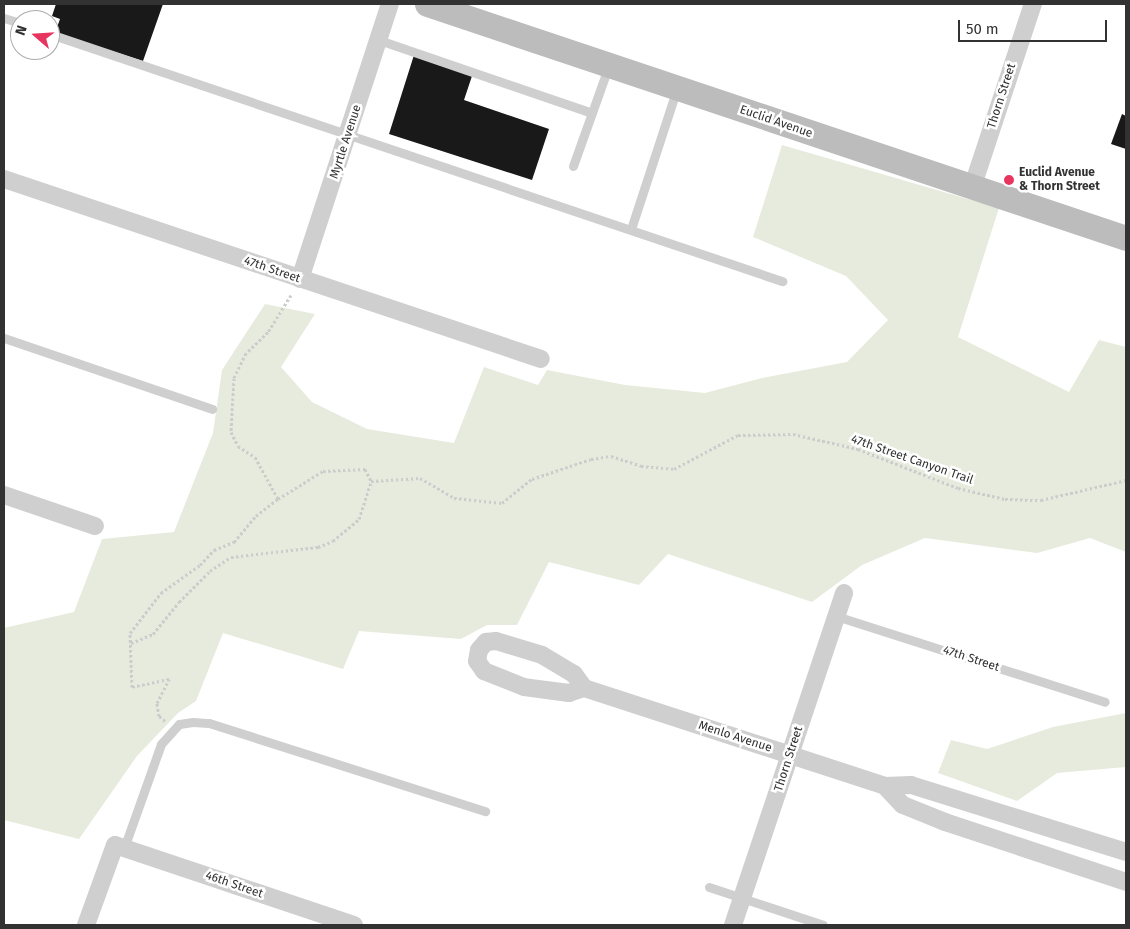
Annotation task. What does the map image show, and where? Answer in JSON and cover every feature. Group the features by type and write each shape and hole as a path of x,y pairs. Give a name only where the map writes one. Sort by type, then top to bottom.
{"main road":[{"name":"Euclid Avenue","path":"427,4 1126,238"}],"street":[{"name":"Myrtle Avenue","path":"300,279 390,4"},
{"name":"Thorn Street","path":"972,188 1033,4"},
{"name":"47th Street","path":"4,179 541,359"},
{"path":"4,495 95,526"},
{"name":"Thorn Street","path":"733,925 844,594"},
{"name":"Menlo Avenue","path":"584,688 569,693 524,687 484,671 476,661 479,650 486,642 496,641 542,655 574,674 584,688 885,786 911,785 1126,852"},
{"path":"885,786 902,805 945,822 1126,882"},
{"path":"86,925 119,847"},
{"name":"46th Street","path":"119,847 354,925"}],"lane":[{"path":"60,37 348,136 632,229 782,282"},
{"path":"378,40 592,113"},
{"path":"573,166 609,65"},
{"path":"632,229 677,88"},
{"path":"4,338 212,409"},
{"name":"47th Street","path":"836,616 1105,702"},
{"path":"119,847 161,744 174,729 193,722 209,723 485,811"},
{"path":"709,887 823,925"}],"path":[{"path":"278,500 255,457 238,446 231,432 234,378 246,353 268,332 300,279"},
{"name":"47th Street Canyon Trail","path":"371,481 420,478 454,498 502,502 532,479 590,459 611,456 641,466 674,469 738,436 793,434 858,449 958,488 1006,499 1041,500 1126,480"},
{"path":"131,644 153,634 179,602 210,571 231,557 318,546 333,541 359,519 371,481 365,469 323,471 278,500 256,516 234,542 214,550 200,565 161,593 130,633 132,687 169,679 157,703 159,716 174,729"}],"shaded area":[{"path":"782,145 999,208 958,337 1069,392 1099,340 1126,347 1126,552 1090,538 1037,553 925,538 862,565 812,602 668,554 639,585 549,562 517,625 487,625 461,639 359,631 343,669 223,633 196,701 178,713 137,756 79,839 4,820 4,628 74,612 102,539 174,532 213,433 222,370 265,304 315,314 281,367 312,402 367,429 454,443 484,367 538,385 547,370 625,385 705,393 762,378 847,362 888,320 846,276 753,237"},
{"path":"1126,713 1126,767 1057,773 1017,801 938,773 951,740 987,749 1053,727"}],"building":[{"path":"56,4 163,4 143,61 60,35 60,10 54,10"},
{"path":"414,55 473,73 464,100 549,129 532,180 389,134"},
{"path":"1122,114 1126,116 1126,149 1111,144"}],"place":[{"name":"Euclid Avenue & Thorn Street","path":"1009,180"}]}
